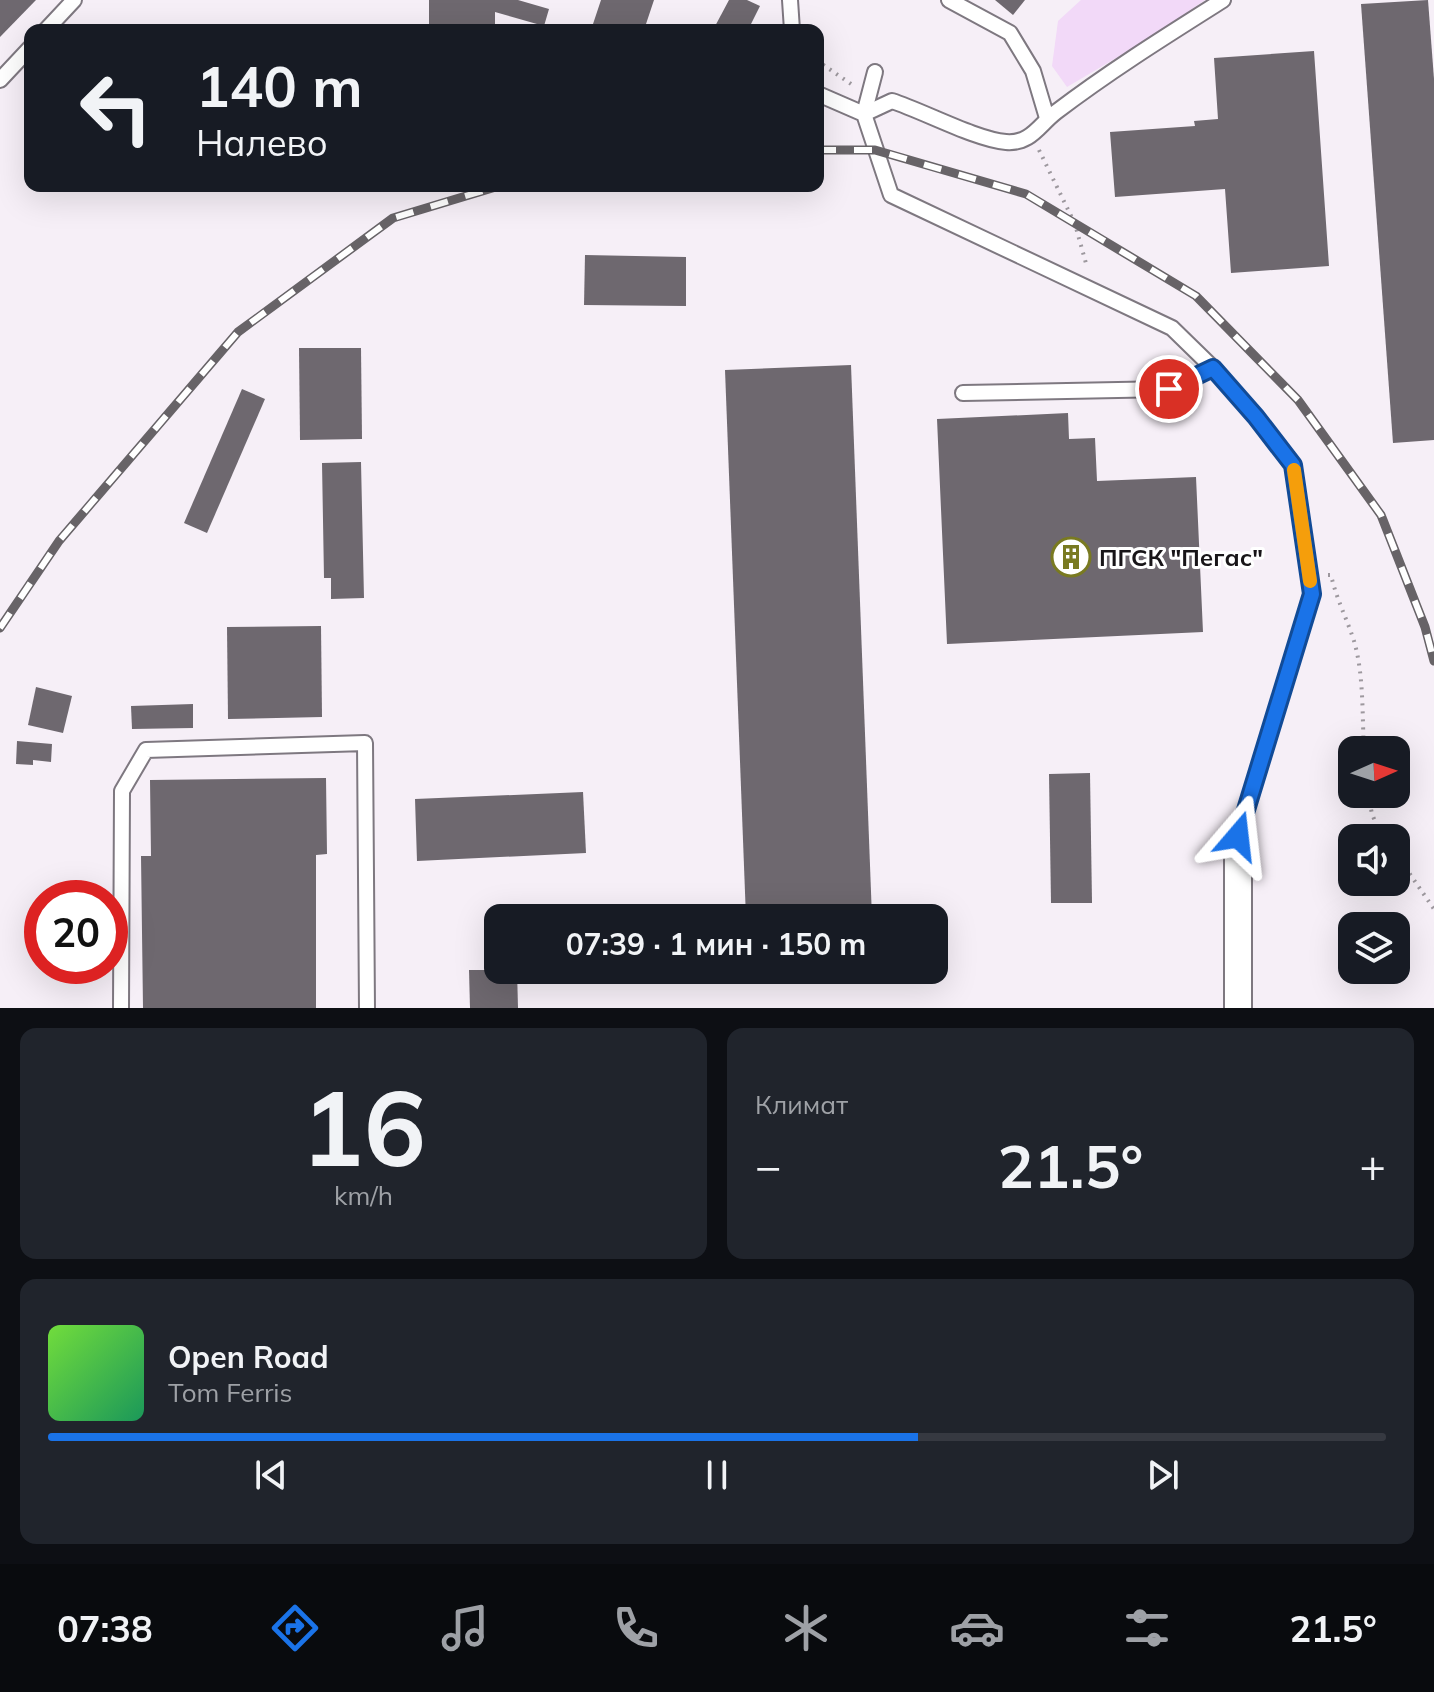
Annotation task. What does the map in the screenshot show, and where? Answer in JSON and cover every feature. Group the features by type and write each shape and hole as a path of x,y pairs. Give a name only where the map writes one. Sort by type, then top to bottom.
{"street":[{"path":"1238,836 1238,1008"}],"lane":[{"path":"52,24 74,0"},
{"path":"790,0 792,24"},
{"path":"949,0 1010,33 1033,71 1047,118"},
{"path":"824,97 864,114 892,101 1007,142 1033,137 1047,118 1110,71 1223,0"},
{"path":"0,80 24,54"},
{"path":"875,72 864,114 891,195 1172,328 1213,368 1293,465 1312,594 1238,836"},
{"path":"963,393 1169,389 1213,368"},
{"path":"121,1008 122,791 146,750 365,743 367,1008"}],"path":[{"path":"1033,137 1075,224 1095,292"},
{"path":"1310,577 1331,575 1336,597 1355,643 1363,736"},
{"path":"1410,874 1434,909"}],"shaded area":[{"path":"1081,0 1205,0 1150,38 1067,87 1052,66 1058,21"}],"building":[{"path":"0,0 36,0 0,37"},
{"path":"429,0 518,0 549,9 545,24 495,12 495,24 429,24"},
{"path":"601,0 654,0 646,24 593,24"},
{"path":"729,0 747,0 760,6 751,24 716,24"},
{"path":"995,0 1025,0 1013,15"},
{"path":"1428,0 1434,79 1434,440 1393,443 1361,4"},
{"path":"1314,51 1329,266 1231,273 1225,189 1115,197 1110,132 1195,126 1194,121 1218,119 1214,58"},
{"path":"585,255 686,257 686,306 584,305"},
{"path":"299,348 361,348 362,439 300,440"},
{"path":"851,365 871,904 745,904 725,370"},
{"path":"242,389 265,399 207,533 184,523"},
{"name":"ПГСК \"Пегас\"","path":"1068,413 1069,439 1095,438 1097,481 1196,477 1203,632 947,644 937,419"},
{"path":"361,462 364,598 331,599 331,578 324,578 322,463"},
{"path":"321,626 322,717 228,719 227,627"},
{"path":"36,687 72,696 63,733 28,725"},
{"path":"193,704 193,728 132,729 131,706"},
{"path":"17,741 52,744 51,762 33,760 33,765 16,764"},
{"path":"1090,773 1092,903 1051,903 1049,774"},
{"path":"326,778 327,854 316,855 316,1008 143,1008 141,856 151,856 150,780"},
{"path":"583,792 586,853 417,861 415,799"},
{"path":"469,970 484,970 484,984 517,984 518,1008 470,1008"}],"railway":[{"path":"824,150 875,150 1026,194 1196,296 1298,400 1381,515 1425,627 1434,661"},
{"path":"0,628 59,541 238,332 393,218 479,192"}],"slow traffic":[{"path":"1294,470 1310,581"}],"place":[{"name":"ПГСК \"Пегас\"","path":"1071,557"}],"route":[{"path":"1169,389 1213,368 1293,465 1312,594 1238,836"}]}
